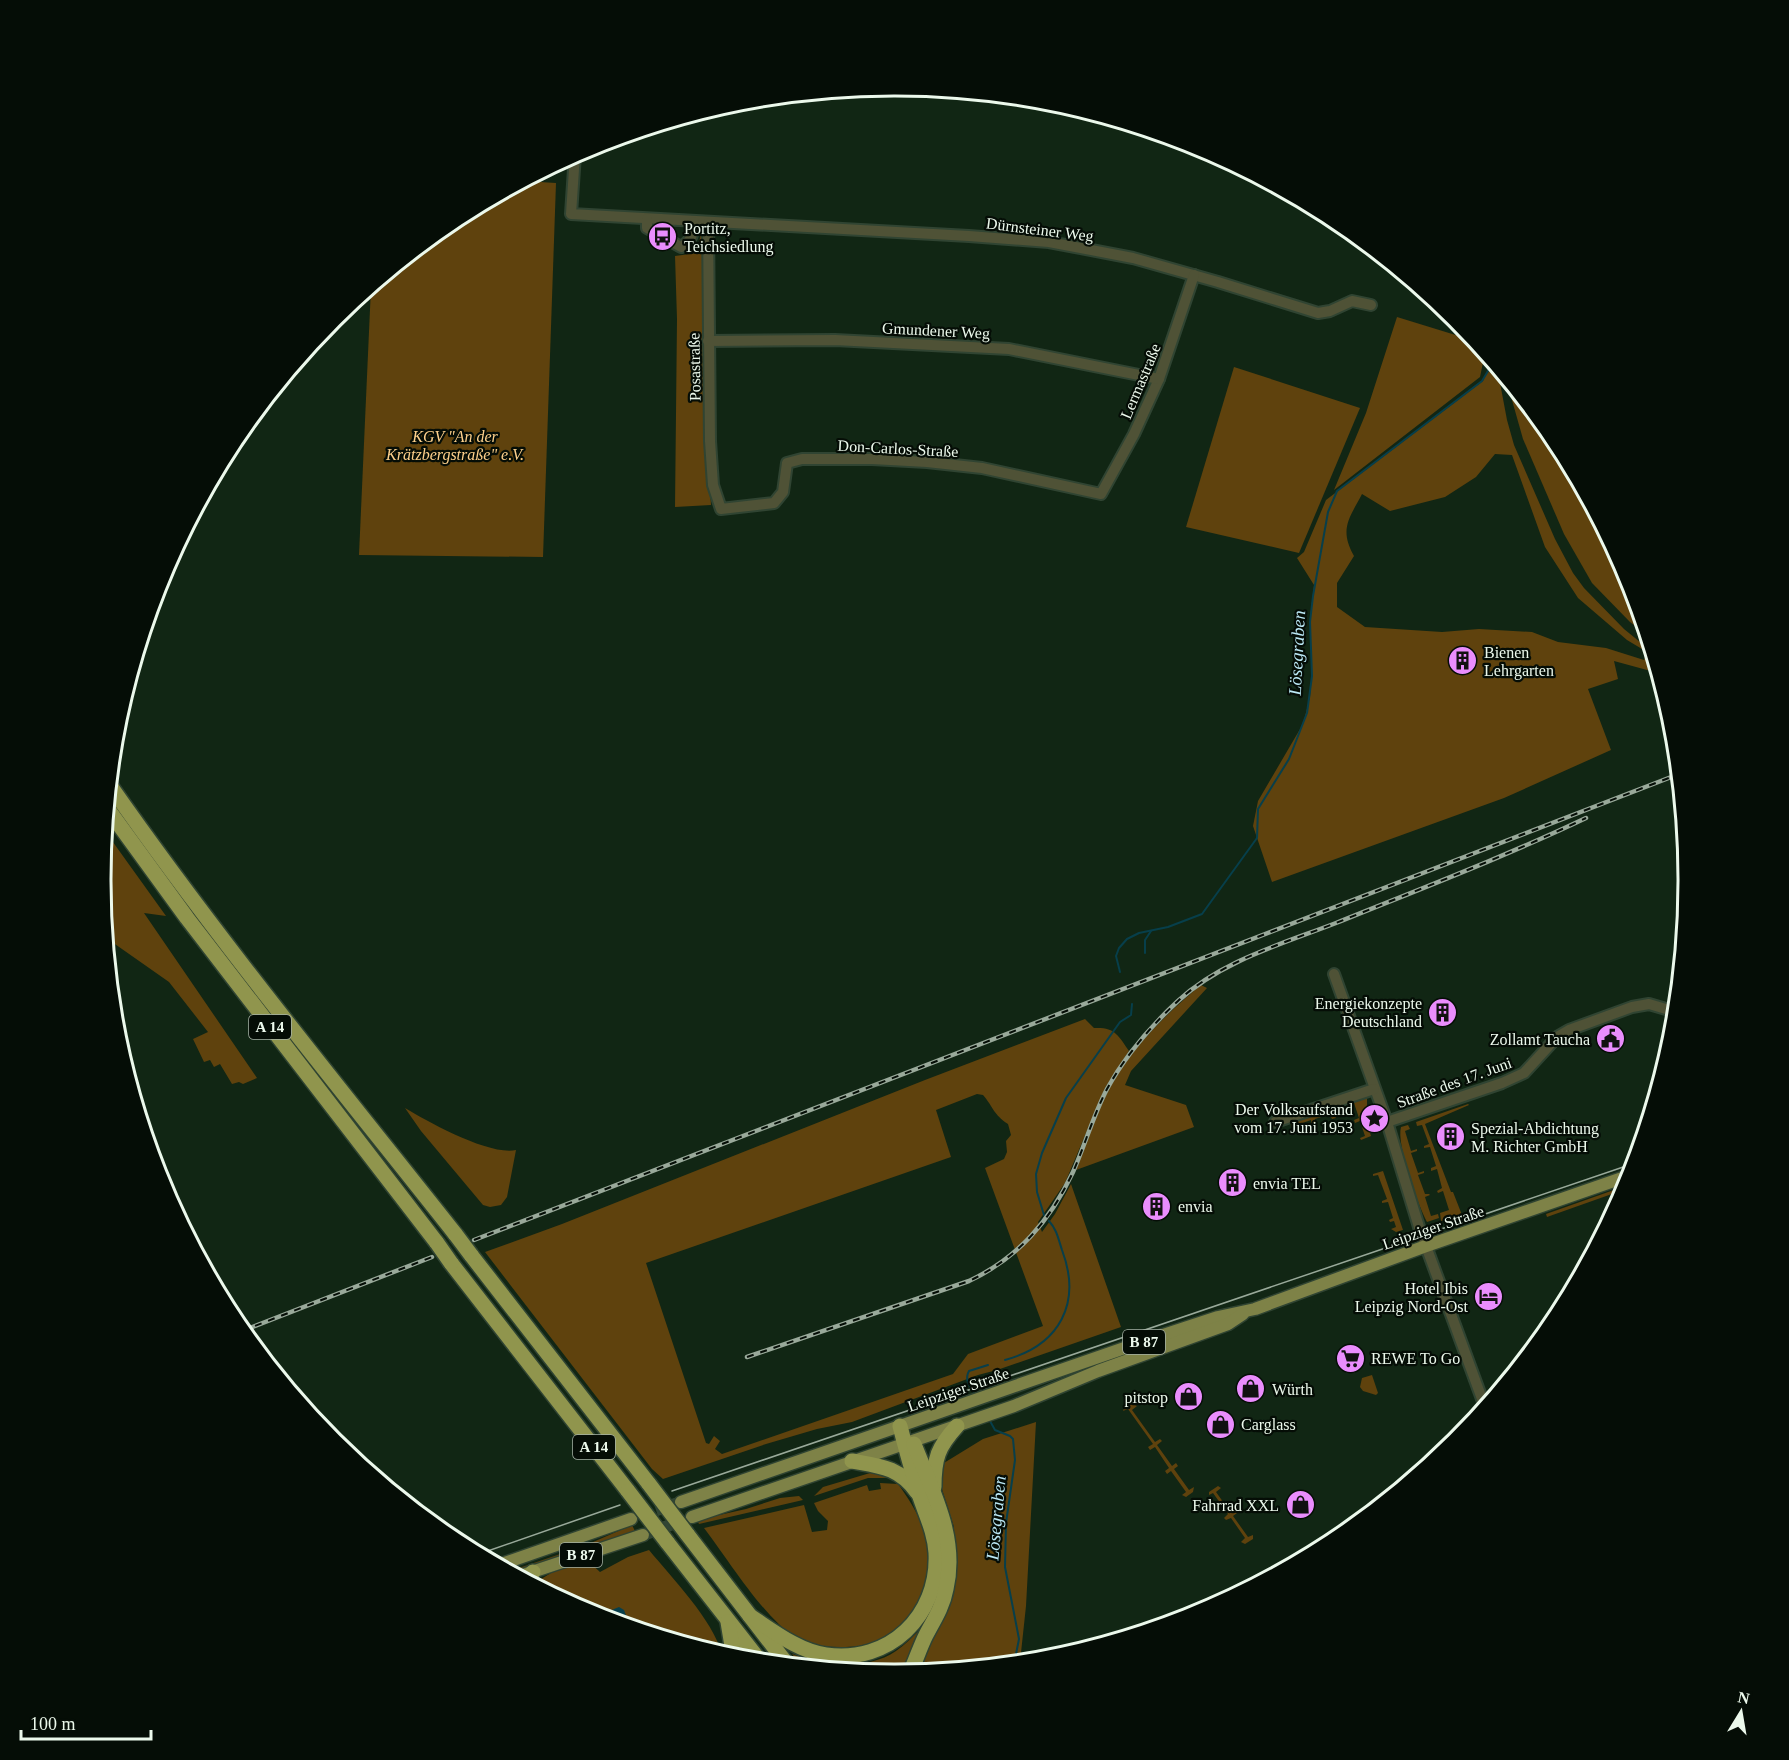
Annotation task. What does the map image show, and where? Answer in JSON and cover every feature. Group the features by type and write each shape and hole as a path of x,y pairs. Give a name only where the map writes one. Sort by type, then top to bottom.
{"highway":[{"name":"A 14","path":"116,792 183,886 270,1000 471,1255 780,1655"},
{"name":"A 14","path":"113,817 187,918 752,1651"},
{"path":"903,1425 927,1493 947,1537 949,1569 946,1590 938,1613 914,1663"},
{"path":"750,1616 796,1645 826,1655 859,1655 874,1652 903,1635 921,1614 933,1588 936,1551 927,1493 937,1454 957,1426"},
{"path":"852,1461 896,1472 927,1493"},
{"path":"728,1619 732,1647"}],"main road":[{"name":"Leipziger Straße","path":"681,1502 1218,1317 1247,1312 1426,1246 1619,1179"},
{"name":"Leipziger Straße","path":"957,1426 1030,1400 1098,1371 1228,1324 1247,1312"},
{"name":"B 87","path":"693,1517 957,1426"},
{"name":"B 87","path":"508,1562 631,1519"},
{"name":"B 87","path":"531,1574 643,1535"}],"street":[{"name":"Dürnsteiner Weg","path":"574,165 572,214 1049,242 1133,258 1318,313 1330,312 1352,301 1371,305"},
{"path":"647,219 647,228 681,247 690,242 694,222"},
{"name":"Posastraße","path":"708,223 711,462 713,485 722,509"},
{"name":"Lermastraße","path":"1101,494 1134,434 1160,379 1194,275"},
{"name":"Gmundener Weg","path":"708,341 835,340 1009,349 1160,379"},
{"name":"Don-Carlos-Straße","path":"722,509 774,502 783,492 787,463 802,459 872,459 982,468 1101,494"},
{"path":"1334,974 1387,1122"},
{"name":"Straße des 17. Juni","path":"1482,1399 1413,1210 1387,1122 1502,1083 1524,1073 1557,1037 1569,1029 1632,1007 1649,1004 1667,1009"},
{"path":"1275,1122 1374,1089"}],"green space":[{"name":"KGV \"An der Krätzbergstraße\" e.V.","path":"539,182 556,183 543,557 359,555 371,298 417,258 459,228"},
{"path":"701,233 706,233 704,390 711,505 675,507 677,319 675,256 697,253"},
{"path":"1397,317 1458,336 1483,362 1480,377 1334,490 1366,413"},
{"path":"1234,367 1360,408 1299,553 1186,527"},
{"path":"1488,368 1500,383 1514,445 1555,539 1573,573 1584,588 1624,629 1642,643 1644,650 1627,640 1578,598 1545,547 1512,455 1495,454 1476,477 1445,497 1390,511 1362,494 1348,524 1347,538 1354,556 1337,583 1337,607 1365,627 1442,632 1479,629 1532,632 1558,642 1606,648 1644,660 1646,656 1650,671 1614,661 1618,679 1588,689 1611,750 1504,798 1272,882 1253,826 1258,801 1303,724 1310,697 1312,673 1310,618 1314,585 1297,558 1304,552 1326,500 1483,381"},
{"path":"1511,397 1546,444 1598,533 1637,627 1592,583 1564,534 1523,439"},
{"path":"112,840 166,916 144,913 257,1078 243,1084 239,1082 232,1084 220,1064 214,1067 210,1060 204,1062 193,1039 208,1032 169,982 113,943"},
{"path":"1201,985 1207,988 1131,1071 1125,1085 1186,1105 1194,1127 1076,1170 1100,1108 1118,1074 1150,1032"},
{"path":"1085,1019 1094,1028 1107,1029 1119,1036 1129,1051 1105,1088 1065,1183 1038,1222 1042,1232 1055,1214 1071,1184 1121,1327 978,1375 852,1422 817,1429 766,1444 663,1479 652,1469 485,1252 562,1224","holes":["977,1094 983,1095 996,1114 1008,1124 1011,1135 1006,1141 1007,1152 1004,1159 985,1168 1043,1326 968,1354 953,1374 722,1454 715,1449 720,1441 714,1436 709,1444 706,1443 646,1263 951,1157 936,1110"]},
{"path":"1367,1096 1367,1123 1371,1136 1361,1140 1360,1138 1365,1136 1360,1121 1355,1123 1354,1120 1359,1118 1354,1103 1349,1105 1349,1103"},
{"path":"1468,1104 1425,1124 1462,1215 1441,1221 1440,1213 1449,1210 1443,1191 1438,1193 1437,1191 1442,1188 1437,1169 1431,1171 1431,1168 1436,1166 1430,1147 1424,1148 1429,1144 1422,1125 1417,1126 1416,1122"},
{"path":"1332,1105 1336,1118 1332,1119 1330,1114 1315,1119 1315,1125 1312,1126 1311,1120 1294,1126 1295,1132 1293,1132 1290,1121"},
{"path":"405,1108 443,1129 476,1143 491,1148 516,1150 507,1197 501,1205 490,1207 483,1205 421,1131"},
{"path":"1408,1125 1410,1129 1405,1131 1411,1151 1417,1149 1411,1153 1418,1173 1424,1171 1418,1175 1425,1194 1430,1195 1425,1197 1431,1216 1438,1214 1439,1218 1427,1222 1418,1202 1402,1147 1401,1127"},
{"path":"1383,1171 1403,1230 1396,1232 1391,1229 1396,1227 1394,1221 1389,1220 1393,1218 1388,1202 1382,1203 1387,1199 1378,1175 1373,1176"},
{"path":"1615,1190 1613,1194 1547,1217 1546,1214"},
{"path":"1372,1375 1378,1393 1376,1395 1363,1391 1360,1387 1362,1378"},
{"path":"1133,1404 1137,1406 1132,1410 1155,1442 1160,1439 1162,1441 1157,1445 1172,1466 1176,1463 1178,1466 1174,1469 1189,1490 1194,1487 1193,1492 1186,1497 1182,1495 1186,1492 1171,1471 1167,1474 1165,1471 1169,1468 1155,1447 1150,1450 1148,1447 1153,1444 1128,1409 1123,1411 1125,1406"},
{"path":"1036,1422 1026,1606 1021,1653 920,1663 954,1546 954,1527 940,1483 939,1466 983,1439"},
{"path":"870,1473 889,1475 886,1478 868,1478 814,1496 823,1487"},
{"path":"880,1483 898,1484 912,1504 925,1533 929,1561 927,1580 910,1615 881,1639 863,1645 824,1646 795,1637 771,1616 746,1587 704,1528 804,1505 812,1532 827,1530 828,1521 814,1503 867,1485 869,1491 881,1489"},
{"path":"1218,1486 1221,1488 1216,1492 1231,1513 1236,1510 1237,1513 1233,1516 1248,1537 1253,1535 1253,1539 1245,1544 1241,1542 1245,1538 1231,1518 1226,1520 1224,1518 1228,1514 1213,1493 1209,1495 1209,1492"},
{"path":"799,1496 803,1500 699,1524 697,1520 746,1509 780,1498"},
{"path":"632,1525 635,1531 523,1570 519,1568 584,1546"},
{"path":"649,1550 701,1614 718,1643 642,1622 594,1604 541,1579 551,1573 587,1560 600,1572 628,1557"},
{"path":"921,1629 907,1663 865,1663 888,1656"}],"water":[{"path":"619,1607 624,1610 626,1616 611,1610"}],"waterway":[{"name":"Lösegraben","path":"1120,972 1116,956 1119,948 1127,939 1139,933 1168,927 1202,914 1257,838 1258,809 1289,759 1307,713 1312,676 1310,622 1313,596 1328,512 1337,491 1482,381 1489,369"},
{"path":"1145,953 1145,940 1151,931"},
{"name":"Lösegraben","path":"1044,1215 1037,1192 1036,1174 1042,1153 1066,1098 1120,1022 1131,1015 1132,1004"},
{"name":"Lösegraben","path":"1005,1360 1040,1344 1062,1319 1067,1304 1068,1269 1057,1234 1049,1221"},
{"name":"Lösegraben","path":"975,1394 967,1380 969,1371 988,1365"},
{"name":"Lösegraben","path":"990,1421 995,1430 1013,1439 1015,1460 1006,1523 1005,1567 1019,1639 1016,1654"}],"tunnel":[{"path":"639,1516 681,1502"},
{"path":"643,1535 684,1520"}],"tram line":[{"path":"672,1491 1624,1167"},
{"path":"489,1551 620,1505"}],"railway":[{"path":"474,1240 1672,777"},
{"path":"747,1357 969,1281 1003,1261 1031,1236 1064,1190 1102,1099 1122,1065 1148,1031 1178,1001 1213,975 1274,946 1462,872 1586,818"},
{"path":"251,1327 432,1257"}],"place":[{"name":"Portitz, Teichsiedlung","path":"663,237"},
{"name":"Bienen Lehrgarten","path":"1463,661"},
{"name":"Energiekonzepte Deutschland","path":"1443,1012"},
{"name":"Zollamt Taucha","path":"1611,1039"},
{"name":"Der Volksaufstand vom 17. Juni 1953","path":"1374,1118"},
{"name":"Spezial-Abdichtung M. Richter GmbH","path":"1450,1137"},
{"name":"envia TEL","path":"1232,1183"},
{"name":"envia","path":"1157,1206"},
{"name":"Hotel Ibis Leipzig Nord-Ost","path":"1489,1297"},
{"name":"REWE To Go","path":"1350,1358"},
{"name":"Würth","path":"1251,1389"},
{"name":"pitstop","path":"1189,1397"},
{"name":"Carglass","path":"1220,1424"},
{"name":"Fahrrad XXL","path":"1300,1505"}]}
